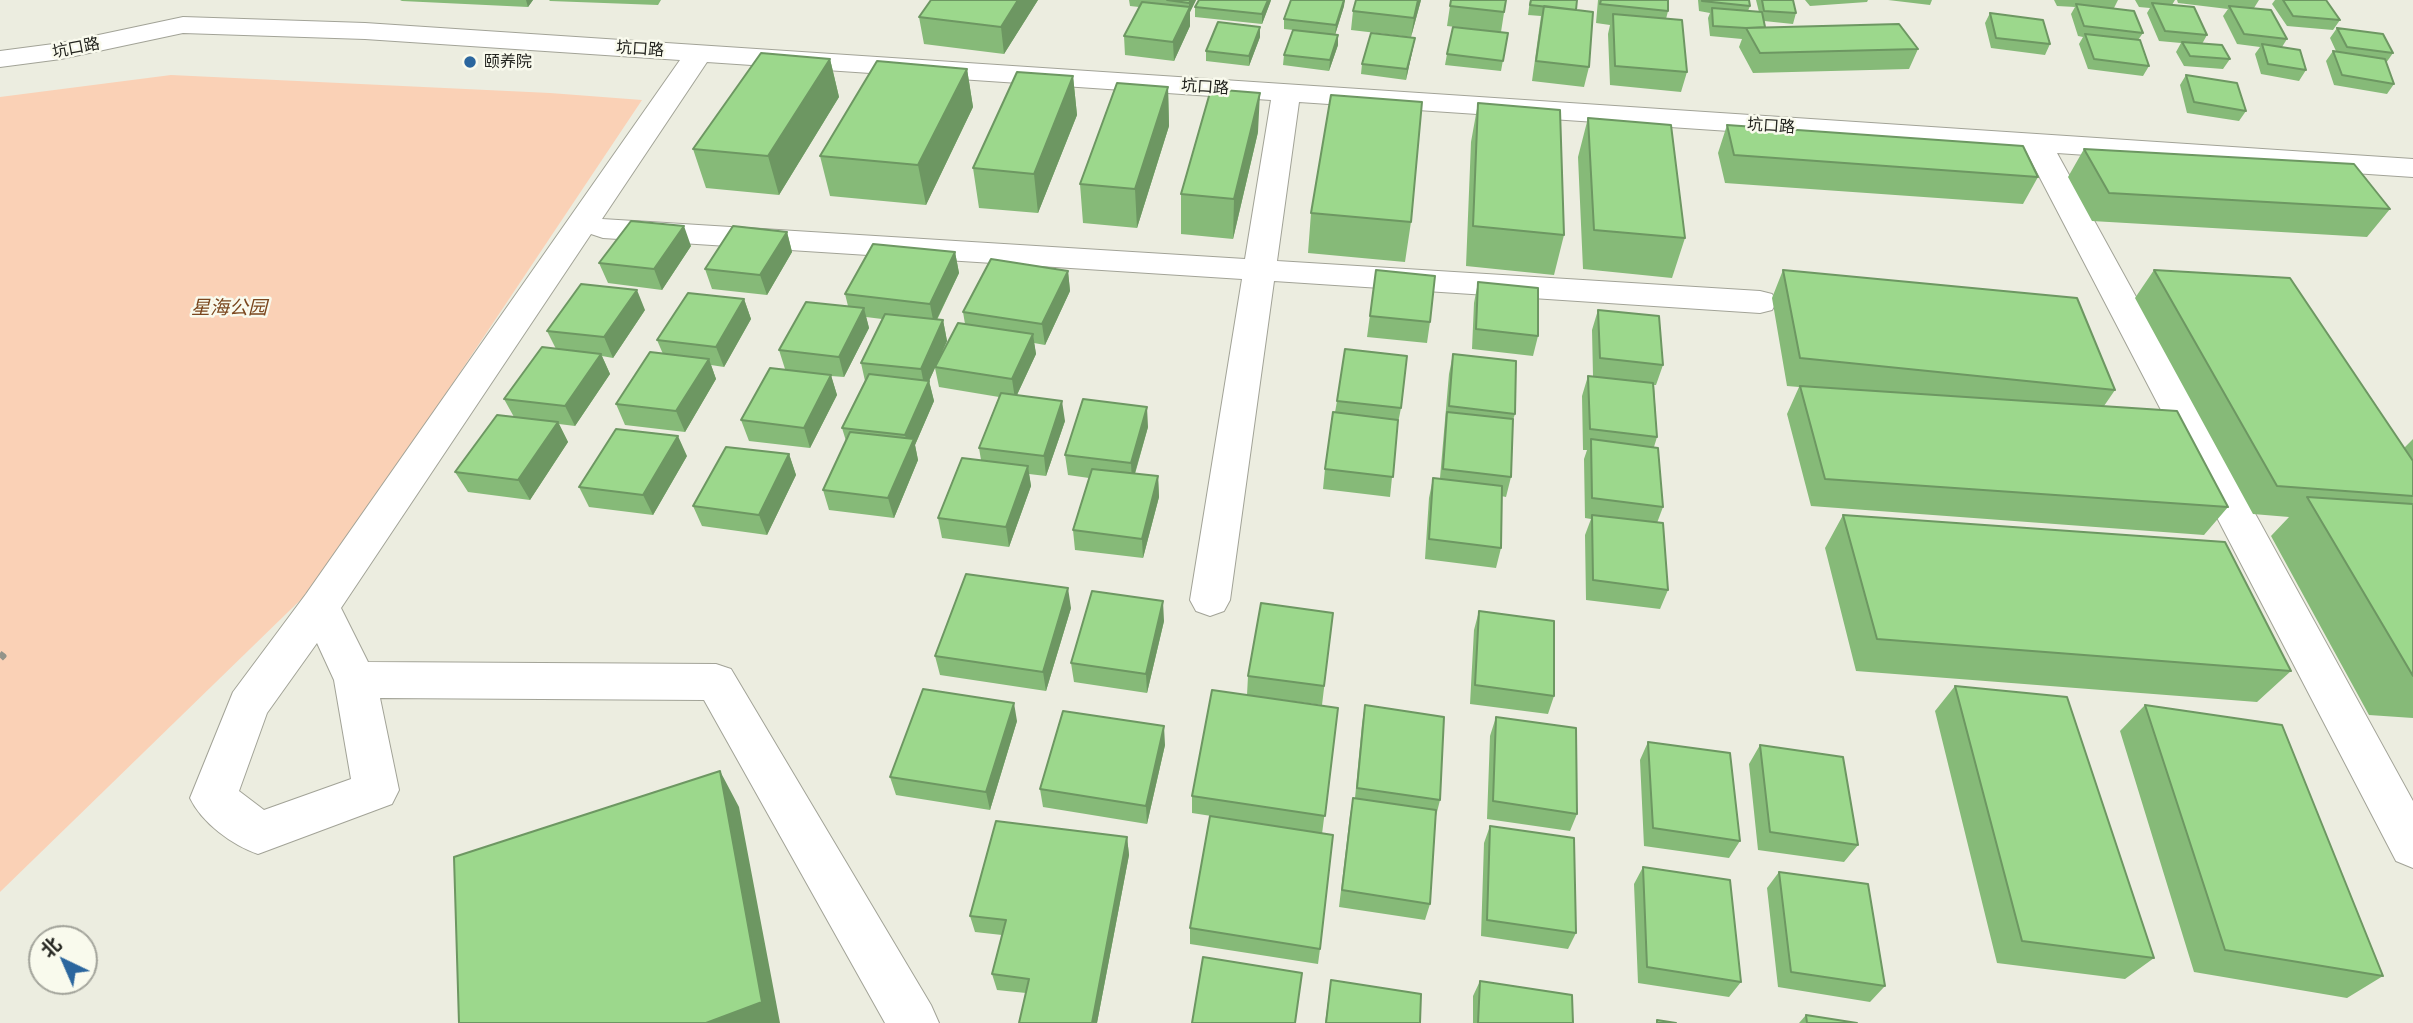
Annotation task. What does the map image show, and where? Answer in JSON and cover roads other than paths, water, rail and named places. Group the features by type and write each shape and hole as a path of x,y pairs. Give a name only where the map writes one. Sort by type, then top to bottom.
{"street":[{"path":"183,25 220,0"},
{"name":"坑口路","path":"0,59 61,51 183,25 365,31 2413,168"},
{"path":"320,606 355,680 376,790 258,833 213,798 248,705 320,606 699,53"},
{"path":"1210,600 1286,93"},
{"path":"2037,143 2413,846"},
{"path":"603,228 1760,302"},
{"path":"355,680 716,682 913,1023"}],"place":[{"name":"颐养院","path":"470,62"}],"park label":[{"name":"星海公园","path":"229,308"}]}
